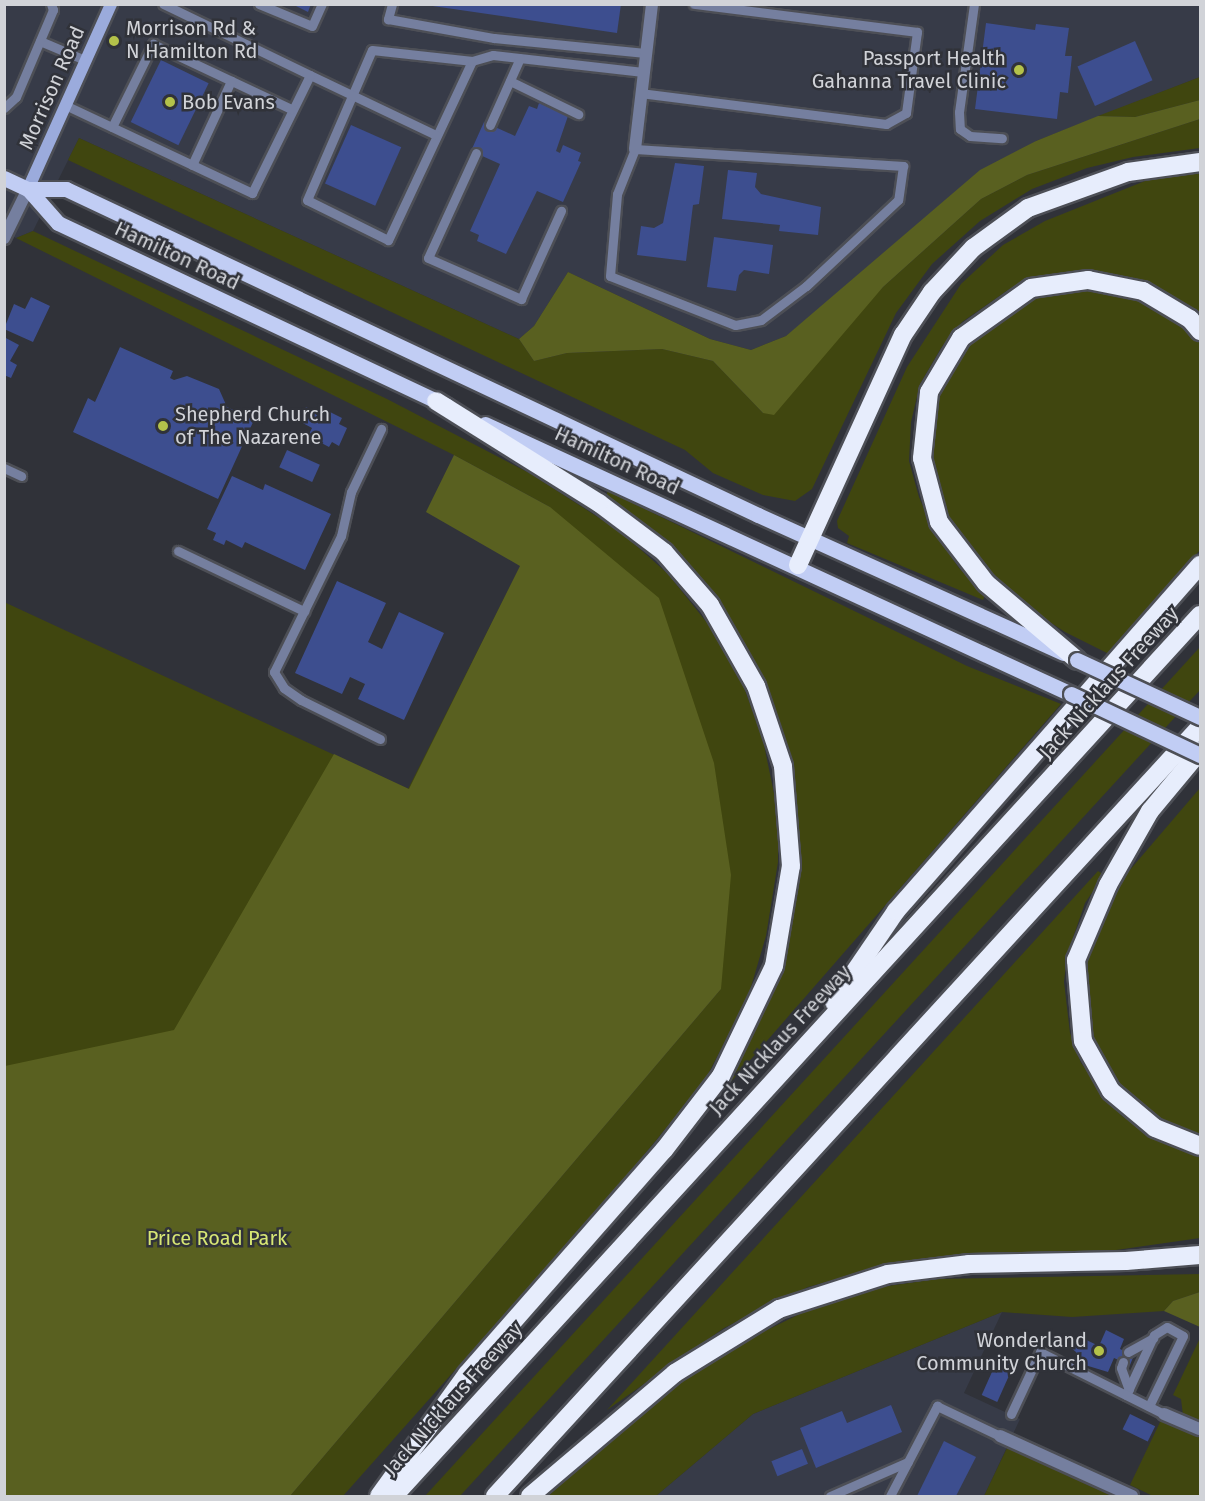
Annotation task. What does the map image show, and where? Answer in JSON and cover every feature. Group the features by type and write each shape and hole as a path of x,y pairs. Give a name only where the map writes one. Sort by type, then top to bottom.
{"highway":[{"path":"798,565 903,335 932,292 973,249 1028,208 1128,172 1200,162"},
{"path":"1077,660 986,583 939,522 922,458 929,392 961,338 1031,288 1089,280 1143,291 1190,319 1200,331"},
{"path":"379,1497 467,1374 664,1150 721,1076 774,966 790,866 783,766 756,686 710,605 664,552 618,517 436,401"},
{"path":"797,1055 896,911 1200,565"},
{"name":"Jack Nicklaus Freeway","path":"394,1497 797,1055 974,867 1200,615"},
{"path":"495,1497 1200,727"},
{"path":"1200,753 1150,811 1108,885 1076,960 1083,1041 1111,1091 1155,1128 1200,1146"},
{"path":"530,1497 675,1373 779,1309 900,1273 969,1264 1126,1261 1200,1255"}],"main road":[{"name":"Morrison Road","path":"28,189 111,4"},
{"name":"Hamilton Road","path":"4,178 28,189 58,223 436,401 798,565 1200,753"},
{"name":"Hamilton Road","path":"28,189 66,189 809,537 1200,717"}],"street":[{"path":"635,149 652,4"},
{"path":"4,238 28,189"},
{"path":"1164,1414 1200,1429"},
{"path":"1000,1436 1132,1497"}],"lane":[{"path":"4,108 16,97 54,10 51,4"},
{"path":"259,4 312,26 322,4"},
{"path":"392,4 388,19 494,38 645,53"},
{"path":"640,93 886,124 906,113 917,32 694,4"},
{"path":"974,4 960,129 970,136 1002,138"},
{"path":"166,5 436,135"},
{"path":"40,41 85,60"},
{"path":"112,127 153,44 291,110"},
{"path":"472,61 388,240 307,200 372,50 472,61 493,55 643,72"},
{"path":"490,125 520,58"},
{"path":"65,105 252,193 310,75"},
{"path":"192,165 231,81"},
{"path":"510,81 578,114"},
{"path":"635,149 903,166 898,201 806,286 761,320 735,325 610,276 617,194 635,149"},
{"path":"476,153 428,258 521,300 561,211"},
{"path":"380,739 301,700 284,688 274,672 341,536 351,492 381,429"},
{"path":"4,468 21,476"},
{"path":"178,551 304,611"},
{"path":"1128,1352 1167,1327 1183,1336 1149,1406"},
{"path":"1127,1392 1152,1338"},
{"path":"1011,1414 1040,1352 1127,1392 1164,1414"},
{"path":"1123,1362 1121,1368 1127,1392"},
{"path":"890,1497 937,1406 1000,1436"},
{"path":"830,1497 908,1462"}],"shaded area":[{"path":"4,5 1200,5 1200,77 1036,141 786,336 751,350 710,339 568,272 534,326 519,339 79,138 33,231 16,238 5,232"},
{"path":"1002,1312 964,1393 1020,1419 984,1496 656,1496 753,1414"}],"green space":[{"path":"1200,77 1200,100 1135,117 1098,116"},
{"path":"1200,100 1200,119 1027,175 981,199 883,287 774,415 763,413 713,361 662,349 567,353 534,361 519,339 534,326 568,272 710,339 751,350 786,336 980,170 1036,141 1098,116 1135,117"},
{"path":"1200,119 1200,148 1133,157 1087,168 1032,189 980,221 932,264 896,313 812,489 795,501 763,495 713,473 685,450 68,160 79,138 519,339 534,361 567,353 662,349 713,361 763,413 883,287 981,199 1027,175"},
{"path":"1200,169 1200,319 1159,291 1130,279 1095,272 1051,275 1011,288 962,322 941,348 920,384 911,422 909,461 919,497 934,532 959,568 985,595 983,600 847,543 849,536 838,528 837,521 907,367 961,284 1003,245 1045,221 1150,179"},
{"name":"Price Road Park","path":"33,231 387,399 531,474 621,532 668,574 708,624 740,676 763,740 778,813 778,862 766,936 748,997 704,1082 616,1189 343,1496 290,1496 721,989 5,1496 4,602 408,789 550,507 454,455 16,238"},
{"path":"1064,290 1105,291 1140,300 1169,315 1200,343 1200,550 1109,654 1065,632 1016,600 985,571 952,527 934,490 927,455 936,393 967,341 1031,299"},
{"name":"Price Road Park","path":"454,455 550,507 659,598 714,763 731,875 721,989 290,1496 5,1496 5,1066 174,1030 334,754 409,789 520,566 426,512"},
{"path":"608,491 967,666 1061,704 731,1082 729,1077 795,896 797,831 790,764 750,659 605,498"},
{"path":"1200,647 1200,690 460,1496 425,1496"},
{"path":"1200,788 1200,1138 1147,1113 1126,1096 1107,1072 1092,1046 1085,1022 1085,953 1107,902 1123,878"},
{"path":"1098,871 1104,875 1085,903 1067,955 1064,982 1070,1033 1081,1063 1122,1116 1154,1138 1200,1155 1200,1238 1088,1254 905,1263 808,1287 724,1328 607,1410"},
{"path":"1200,1274 1200,1292 1173,1301 1164,1311 1072,1317 1002,1312 753,1414 656,1496 548,1496 665,1394 720,1353 814,1307 881,1287 937,1279"},
{"path":"1200,1292 1200,1327 1164,1311 1173,1301"},
{"path":"1200,1338 1200,1425 1183,1415 1181,1399 1173,1395"},
{"path":"1161,1420 1200,1437 1200,1496 1153,1496 1130,1485"},
{"path":"1007,1448 1112,1496 984,1496"}],"building":[{"path":"292,4 311,4 308,12"},
{"path":"419,4 621,4 617,33"},
{"path":"986,23 1035,30 1036,24 1069,28 1065,56 1072,56 1068,93 1060,92 1057,119 975,109"},
{"path":"1135,41 1152,80 1095,106 1077,67"},
{"name":"Bob Evans","path":"161,60 209,83 178,145 131,122"},
{"path":"539,103 568,116 556,151 560,153 563,145 581,153 578,161 581,162 563,202 537,191 506,254 477,241 479,235 470,231 500,164 471,151 484,122 515,136 529,106 537,109"},
{"path":"351,125 401,147 375,206 325,183"},
{"path":"675,163 704,166 699,204 693,205 686,261 637,255 641,226 654,228 663,223"},
{"path":"728,170 757,173 755,187 761,194 821,207 818,235 779,231 780,225 722,219"},
{"path":"714,237 773,245 769,274 744,270 739,275 736,291 707,287"},
{"path":"31,297 50,306 33,342 4,329 14,304 25,309"},
{"path":"4,337 19,345 10,361 17,365 11,378 4,375"},
{"name":"Shepherd Church of The Nazarene","path":"120,347 173,371 170,378 174,380 187,376 219,389 227,407 254,420 218,499 73,432 88,398 95,402"},
{"path":"306,407 319,414 322,408 342,418 339,424 347,428 339,446 332,442 329,447 308,436 312,428 299,421"},
{"path":"287,450 320,465 312,482 279,467"},
{"path":"232,476 263,490 265,484 331,514 305,570 245,542 242,548 226,540 224,545 213,540 216,533 207,529"},
{"path":"337,581 386,603 368,642 382,649 399,612 444,633 404,720 358,699 365,684 350,677 342,694 295,673"},
{"name":"Wonderland Community Church","path":"1106,1330 1124,1339 1120,1349 1134,1355 1130,1365 1114,1358 1108,1372 1075,1362 1076,1352 1070,1347 1078,1336 1099,1346"},
{"path":"1000,1354 1016,1361 997,1402 982,1395"},
{"path":"891,1405 902,1432 816,1468 800,1428 842,1411 847,1423"},
{"path":"1130,1414 1155,1426 1148,1442 1123,1429"},
{"path":"944,1441 976,1457 956,1496 917,1496"},
{"path":"802,1449 808,1464 777,1476 771,1461"}],"place":[{"name":"Morrison Rd & N Hamilton Rd","path":"114,41"},
{"name":"Passport Health Gahanna Travel Clinic","path":"1019,70"},
{"name":"Bob Evans","path":"170,102"},
{"name":"Shepherd Church of The Nazarene","path":"163,426"},
{"name":"Wonderland Community Church","path":"1099,1351"}]}
